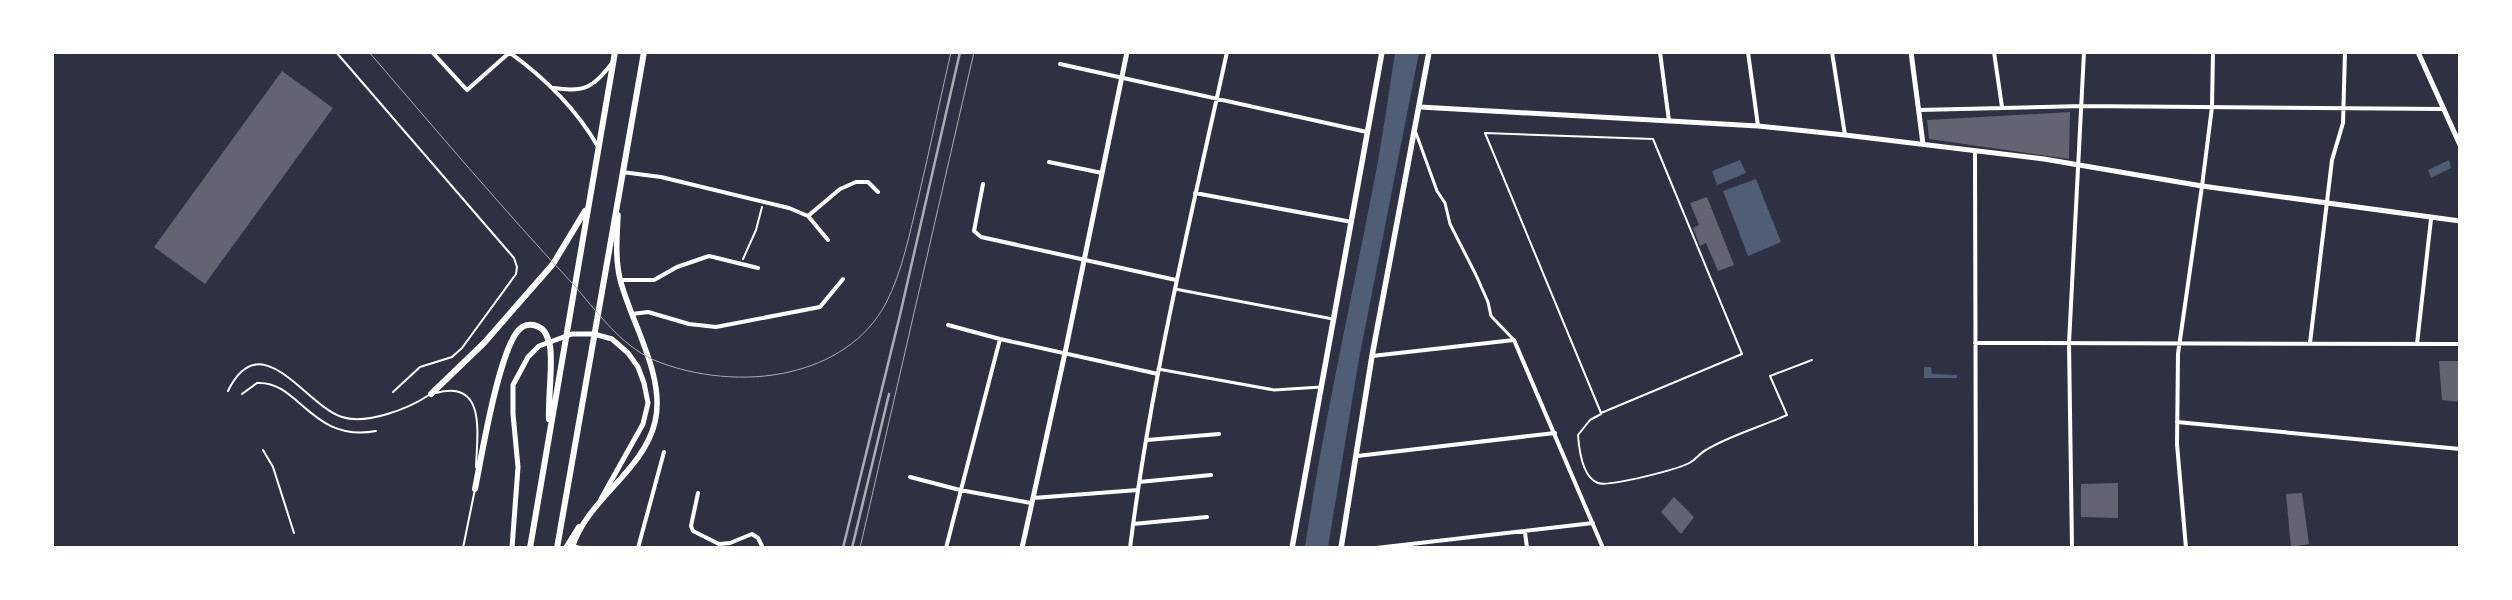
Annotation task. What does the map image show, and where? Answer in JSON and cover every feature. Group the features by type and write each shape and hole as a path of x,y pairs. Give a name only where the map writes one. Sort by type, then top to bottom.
{"highway":[{"path":"530,548 597,145 615,52"},
{"path":"557,548 644,52"},
{"path":"431,394 484,343 553,264 588,206"},
{"path":"476,489 498,383 509,348 514,335 521,327 530,324 540,327 546,333 550,347 549,435"},
{"path":"570,547 579,527"}],"main road":[{"path":"1292,548 1382,52"},
{"path":"1341,548 1372,356 1420,107 1428,52"},
{"path":"579,527 635,460 650,436 655,422 656,392 647,356 620,280 617,261 619,190"}],"street":[{"path":"432,52 467,90 509,52 554,88 584,123 597,145"},
{"path":"520,60 521,52"},
{"path":"1022,548 1066,353 1127,52"},
{"path":"1130,548 1146,440 1174,289 1228,52"},
{"path":"1660,52 1669,121"},
{"path":"1748,52 1758,126"},
{"path":"1832,52 1845,135"},
{"path":"1911,52 1923,144"},
{"path":"1994,52 2002,107"},
{"path":"2072,548 2069,343 2084,52"},
{"path":"2186,548 2177,422 2179,344 2212,107 2213,52"},
{"path":"2310,343 2332,160 2343,123 2345,52"},
{"path":"2418,52 2460,146"},
{"path":"554,88 571,90 590,86 612,62"},
{"path":"1060,64 1122,76 1217,100 1369,132"},
{"path":"1919,110 2082,106 2444,109"},
{"path":"1420,107 1758,126 1845,135 2077,164 2202,186 2431,219 2460,221"},
{"path":"1415,132 1437,192 1445,203 1450,224 1480,284 1491,316 1514,340 1603,548"},
{"path":"1975,151 1976,548"},
{"path":"1049,162 1102,173"},
{"path":"622,172 661,177 789,208 808,216 828,240"},
{"path":"808,216 847,185 868,182 878,192"},
{"path":"983,184 974,231 977,235 1176,280"},
{"path":"1195,193 1352,222"},
{"path":"2417,344 2431,219"},
{"path":"620,280 654,280 677,266 709,256 758,268"},
{"path":"632,314 648,312 704,326 735,324 820,307 843,279"},
{"path":"1174,289 1333,319"},
{"path":"948,325 1000,339 1158,372 1274,390 1321,387"},
{"path":"512,548 518,490 512,400 513,385 520,370 539,346 572,334 594,334 612,339 628,353 638,367 648,403 643,424 617,467 597,506"},
{"path":"946,548 1000,339"},
{"path":"1372,356 1514,340"},
{"path":"1975,344 2460,344"},
{"path":"2177,422 2460,449"},
{"path":"1357,456 1555,433"},
{"path":"1146,440 1219,434"},
{"path":"638,548 664,452"},
{"path":"1139,482 1211,474"},
{"path":"910,478 960,490 1032,500 1138,490"},
{"path":"698,493 691,526 693,531 719,544 755,534 763,548"},
{"path":"1133,524 1207,517"},
{"path":"1376,548 1593,523"},
{"path":"1525,532 1527,548"},
{"path":"570,547 580,548"}],"lane":[{"path":"336,52 514,258 517,267 516,274 462,348 452,356 420,367 393,392"},
{"path":"228,391 240,372 256,365 265,365 288,376 332,412 349,418 372,418 391,413 431,394 448,389 459,390 471,400 477,431 476,489 463,548"},
{"path":"242,394 257,383 273,385 322,423 334,429 347,433 376,431"},
{"path":"263,450 273,467 294,533"}],"path":[{"path":"1601,413 1485,133 1653,138 1742,354 1601,413 1590,420 1578,435 1579,450 1587,472 1597,482 1619,483 1690,463 1706,450 1788,415 1770,376 1812,360"},
{"path":"742,263 756,230 762,203"}],"water":[{"path":"1395,53 1419,53 1359,359 1328,547 1305,547 1328,412 1376,170"},
{"path":"1740,160 1746,173 1717,185 1712,171"},
{"path":"2449,160 2451,168 2431,178 2428,170"},
{"path":"1756,179 1781,242 1748,256 1723,191"},
{"path":"1924,367 1931,367 1932,374 1957,375 1957,378 1924,378"}],"building":[{"path":"282,71 333,108 205,284 154,247"},
{"path":"2070,112 2069,159 1929,139 1927,120"},
{"path":"1707,197 1734,265 1718,271 1706,243 1700,246 1693,228 1699,225 1690,203"},
{"path":"2439,361 2460,361 2460,402 2442,400"},
{"path":"2118,483 2118,518 2081,517 2081,484"},
{"path":"2302,493 2309,544 2291,547 2286,494"},
{"path":"1674,497 1694,517 1681,534 1661,512"}],"tram line":[{"path":"369,52 495,198 619,336 642,353 670,366 703,374 738,377 773,375 818,363 857,339 878,317 892,290 906,250 951,52"},
{"path":"860,548 974,52"}],"railway":[{"path":"843,548 900,315 960,52"},
{"path":"852,548 889,394"}]}
